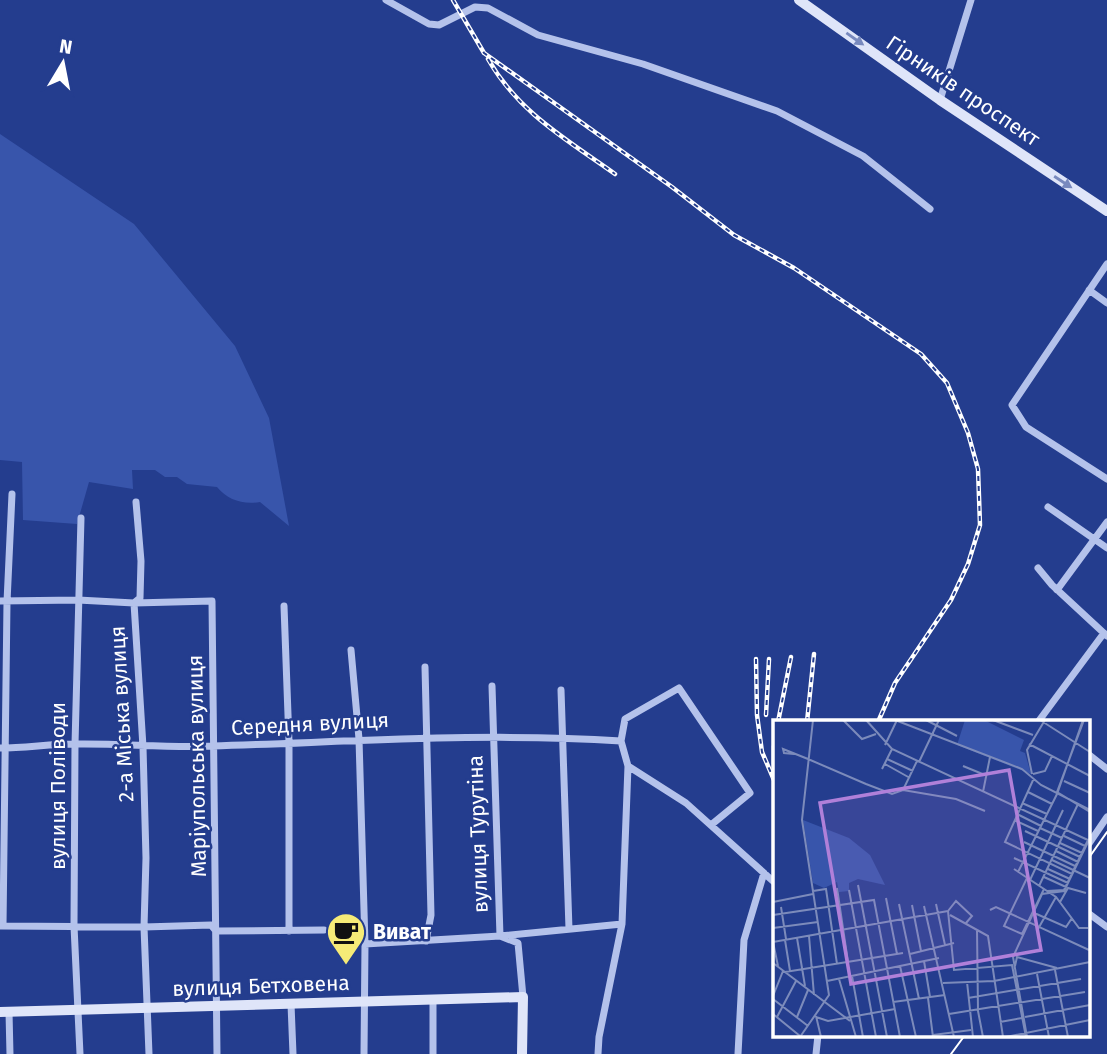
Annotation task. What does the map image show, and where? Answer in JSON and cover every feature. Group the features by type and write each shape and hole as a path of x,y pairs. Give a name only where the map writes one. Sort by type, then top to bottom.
{"street":[{"path":"386,0 429,24 439,25 475,7 488,8 538,35 643,64 778,111 863,156 930,209"},
{"path":"488,8 496,0"},
{"name":"Гірників проспект","path":"799,0 940,100 1107,211"},
{"path":"940,100 968,1"},
{"path":"1107,264 1012,405 1026,427 1107,479"},
{"path":"1089,290 1107,303"},
{"path":"12,494 4,601 2,926 211,925 216,931 324,930"},
{"name":"2-а Міська вулиця","path":"136,502 141,561 140,598 134,603 143,747 146,858 144,927 149,1008"},
{"path":"1048,506 1107,548"},
{"name":"вулиця Поліводи","path":"80,1054 74,926 75,744 81,518"},
{"path":"1057,590 1107,522"},
{"path":"1038,568 1057,590 1106,634 1042,720"},
{"path":"4,601 78,600 134,603"},
{"name":"Маріупольська вулиця","path":"134,603 212,601 216,1006"},
{"path":"284,606 289,742 289,931"},
{"path":"351,650 359,739 365,1054"},
{"path":"425,667 431,915 426,941"},
{"name":"вулиця Турутіна","path":"492,686 500,936 518,943 523,997 522,1054"},
{"path":"598,1054 599,1037 622,924 628,766 621,741 625,719 679,688 750,793 710,825"},
{"path":"561,690 569,929"},
{"name":"Середня вулиця","path":"2,748 75,744 214,746 494,736 621,741"},
{"path":"1090,756 1107,769"},
{"path":"628,766 686,803 773,880"},
{"path":"1096,833 1107,817"},
{"path":"738,1054 744,940 764,873"},
{"path":"1090,914 1107,927"},
{"path":"365,944 500,936 622,924"},
{"name":"вулиця Бетховена","path":"4,1012 523,997"},
{"path":"433,999 433,1054"},
{"path":"291,1004 293,1054"},
{"path":"216,1006 217,1054"},
{"path":"149,1008 149,1054"},
{"path":"4,1012 10,1054"},
{"path":"816,1054 818,1036"}],"shaded area":[{"path":"0,134 134,224 235,346 269,418 289,526 260,502 236,500 217,487 187,484 177,477 165,477 155,470 132,470 133,489 89,482 77,524 23,520 22,462 0,460"}],"tram line":[{"path":"1090,856 1107,832"},
{"path":"951,1054 964,1036"}],"railway":[{"path":"453,0 484,53 672,187 734,235 794,268 921,354 947,383 968,433 978,469 980,525 968,564 951,600 895,683 879,720"},
{"path":"488,59 500,78 529,110 615,174"},
{"path":"807,720 814,654"},
{"path":"778,720 791,657"},
{"path":"756,659 757,715 762,752 773,778"},
{"path":"766,715 769,659"}],"place":[{"name":"Виват","path":"346,966"}]}
